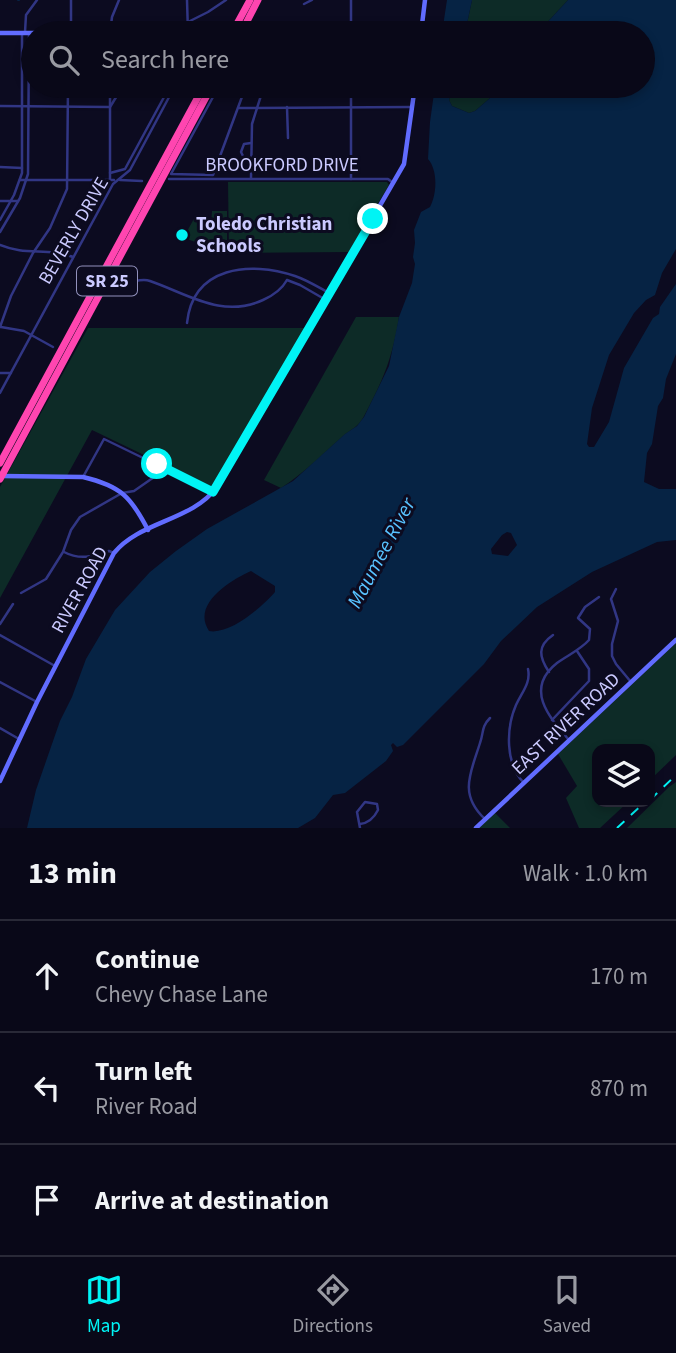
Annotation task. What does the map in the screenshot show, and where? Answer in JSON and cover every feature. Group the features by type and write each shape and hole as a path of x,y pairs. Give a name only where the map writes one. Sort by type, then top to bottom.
{"highway":[{"path":"239,21 251,0"},
{"path":"241,21 251,0"},
{"path":"247,21 258,0"},
{"name":"SR 25","path":"0,463 205,98"},
{"name":"SR 25","path":"1,477 206,98"},
{"path":"1,477 1,469 12,440"}],"street":[{"path":"26,21 26,15 37,0"},
{"path":"71,0 71,21"},
{"path":"112,21 119,0"},
{"path":"187,0 188,21"},
{"path":"190,21 226,0"},
{"path":"304,4 312,0"},
{"path":"351,0 351,21"},
{"path":"422,21 425,0"},
{"path":"0,33 21,33"},
{"path":"0,220 20,180 22,98"},
{"path":"0,232 27,180 29,98"},
{"path":"53,347 17,329 0,327 11,296 58,212 68,181 68,98"},
{"path":"110,98 110,180"},
{"path":"110,107 116,98"},
{"name":"BEVERLY DRIVE","path":"110,173 125,169 166,98"},
{"name":"BEVERLY DRIVE","path":"0,393 115,180 130,170 167,98"},
{"path":"206,98 171,174 213,175 241,98"},
{"path":"251,179 251,143 259,98"},
{"path":"351,98 351,179"},
{"name":"RIVER ROAD","path":"1,777 114,553 124,543 203,502 213,492 394,182 406,158 414,98"},
{"path":"0,106 110,107"},
{"path":"239,107 413,107"},
{"path":"287,107 288,138"},
{"path":"251,143 244,144 241,152 244,158 251,160"},
{"path":"0,167 22,168"},
{"name":"BROOKFORD DRIVE","path":"169,179 388,179 394,182"},
{"path":"20,180 142,181"},
{"path":"0,201 18,201"},
{"path":"0,245 11,250 57,253 73,257"},
{"path":"187,323 194,299 202,285 222,273 255,270 284,273 306,280 329,293"},
{"path":"284,273 287,280 326,300"},
{"path":"119,281 125,283 147,279 215,306 241,307 265,299 280,289 287,280"},
{"path":"0,373 10,373"},
{"path":"83,477 104,439 213,492"},
{"path":"157,464 157,475"},
{"path":"88,468 90,478"},
{"path":"21,593 44,582 63,552 77,520 122,493 134,491 157,475 172,471"},
{"path":"1,477 90,478 122,493 132,501 148,530"},
{"path":"132,501 134,491"},
{"path":"63,552 78,557 108,551 114,553"},
{"path":"616,589 611,599 618,624 611,653 616,664 631,682"},
{"path":"569,740 546,711 541,695 542,684 558,663 588,641 591,633 588,625 578,618 586,607 599,597"},
{"path":"0,625 13,604"},
{"path":"0,635 55,666"},
{"path":"549,672 540,651 553,635"},
{"name":"EAST RIVER ROAD","path":"475,828 676,640"},
{"path":"552,720 589,681 589,669 577,651"},
{"path":"524,783 514,772 511,763 510,737 515,708 529,680 528,669"},
{"path":"0,682 37,702"},
{"path":"485,819 472,804 469,783 482,728 490,718"},
{"path":"0,728 19,739"},
{"path":"363,804 377,804 378,810 374,817 360,826 356,814 363,804"}],"green space":[{"path":"472,0 568,0 548,21 468,21"},
{"path":"490,98 469,113 452,106 449,100"},
{"path":"228,182 387,182 389,185 349,252 229,253"},
{"path":"212,211 227,211 227,240 212,240 212,248 187,239 185,235 196,215 205,215 211,225"},
{"path":"356,317 399,317 386,369 363,418 281,488 264,480"},
{"path":"88,328 306,328 213,488 92,430 0,598 0,487"},
{"path":"676,643 676,755 655,775 655,744 592,744 592,807 623,807 600,828 579,828 566,798 577,786 558,754"},
{"path":"676,782 676,828 627,828 649,807 655,807 655,801"},
{"path":"495,813 510,828 479,828"}],"water":[{"path":"447,0 472,0 468,21 444,21"},
{"name":"Maumee River","path":"568,0 676,0 676,249 662,273 655,295 634,313 609,355 592,408 587,444 594,447 609,422 624,368 676,284 676,354 666,379 663,398 658,406 652,444 647,453 644,482 659,489 676,489 676,540 657,542 592,572 537,607 501,641 484,664 403,745 391,745 393,751 386,761 345,793 333,795 315,818 298,828 27,828 36,790 60,721 86,659 115,610 150,572 176,551 207,529 293,481 364,417 389,366 399,317 412,283 415,264 414,230 421,212 430,207 434,196 434,169 428,159 433,98 450,98 452,106 469,113 490,98 655,98 655,21 548,21","holes":["511,533 517,545 508,556 492,554 491,549 502,535","251,571 275,586 275,592 254,612 226,629 209,631 205,611 216,594 233,580"]}],"railway":[{"path":"655,795 676,775"},
{"path":"617,828 640,807"}],"place":[{"name":"Toledo Christian Schools","path":"182,235"}],"route":[{"path":"157,464 213,492 217,488 373,219"}]}
